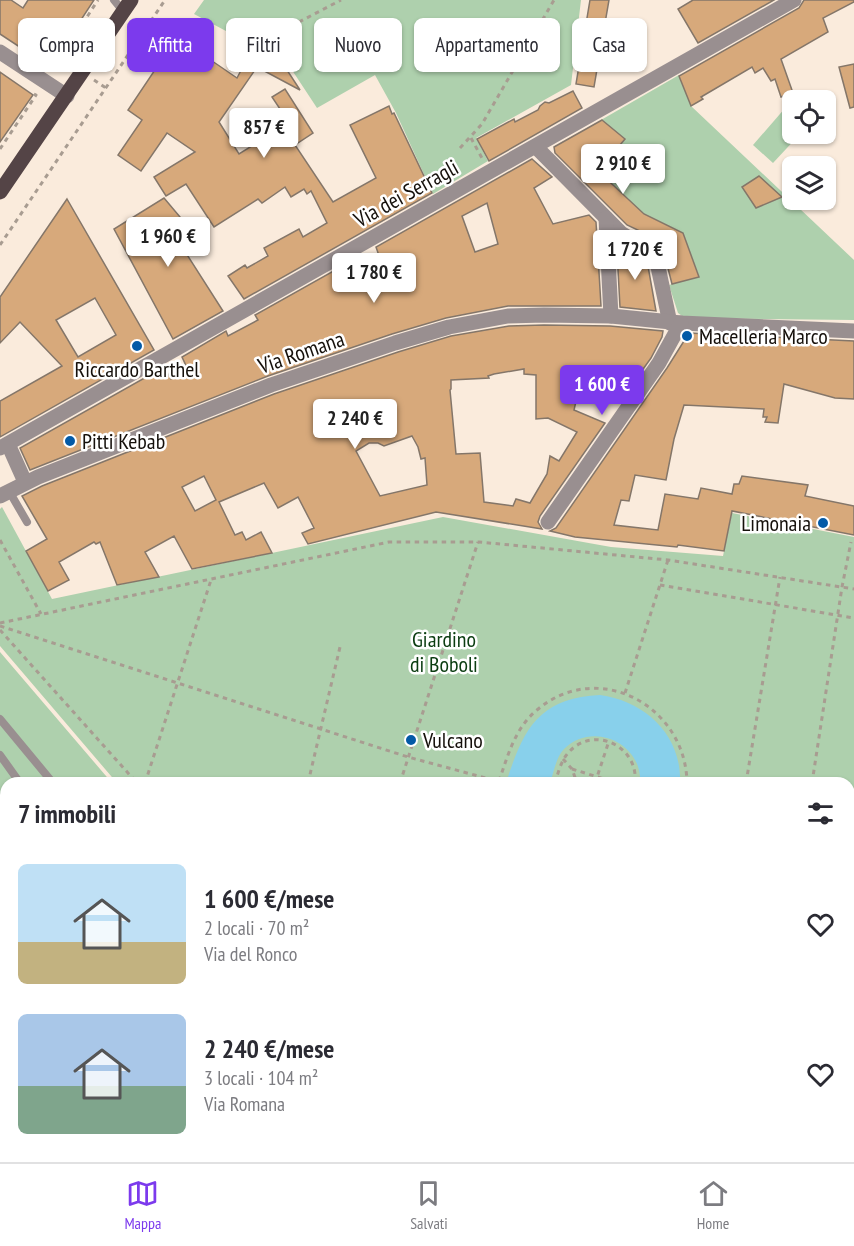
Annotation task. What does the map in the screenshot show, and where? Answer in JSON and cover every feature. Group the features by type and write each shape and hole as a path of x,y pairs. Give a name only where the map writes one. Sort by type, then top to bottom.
{"main road":[{"path":"0,192 67,96 123,4"}],"street":[{"name":"Via dei Serragli","path":"4,446 795,0"},
{"path":"0,52 67,96"},
{"path":"536,147 628,238 654,248 676,323 659,363 548,522"},
{"path":"606,218 610,309"},
{"name":"Via Romana","path":"5,494 25,482 271,385 449,327 508,316 610,309 676,323 854,331"},
{"path":"4,446 25,482"}],"lane":[{"path":"5,494 27,522"},
{"path":"0,719 47,777"},
{"path":"0,756 16,777"}],"path":[{"path":"86,18 98,0"},
{"path":"0,245 165,0"},
{"path":"302,20 341,0"},
{"path":"460,148 482,124 500,96 554,0"},
{"path":"0,149 36,95"},
{"path":"471,138 485,164"},
{"path":"0,540 41,614"},
{"path":"0,626 41,614 388,542 479,542 668,560 854,589"},
{"path":"402,777 479,542"},
{"path":"813,777 842,586 851,542"},
{"path":"625,693 668,560"},
{"path":"747,777 780,577"},
{"path":"147,777 211,580"},
{"path":"660,585 854,618"},
{"path":"0,626 408,757 480,777"},
{"path":"0,626 132,777"},
{"path":"309,777 340,647"},
{"path":"500,777 519,729 528,718 546,703 579,690 604,689 625,693 644,703 667,722 681,746 686,777"},
{"path":"557,777 563,759 574,747 586,741 602,739 618,745 629,756 635,769 634,777"},
{"path":"572,769 597,777 609,741"},
{"path":"563,759 572,769 575,777"}],"green space":[{"path":"204,0 581,0 579,18 572,18 571,85 476,138 488,161 433,194 396,113 375,75 317,108 293,72 302,72 302,18 226,18 226,31 214,25 214,18 202,18 194,14"},
{"path":"679,75 691,106 782,192 782,210 801,210 854,260 854,320 685,318 678,313 669,285 699,276 683,233 644,214 584,158 625,139 601,120"},
{"path":"782,112 782,144 791,144 773,163 753,145"},
{"name":"Giardino di Boboli","path":"2,507 52,599 443,517 611,547 723,556 732,513 854,537 854,777 112,777 0,646 0,509"},
{"path":"0,652 107,777 0,777"}],"water":[{"path":"600,695 632,705 646,713 658,723 675,750 680,777 640,777 639,769 625,747 614,740 589,737 576,741 561,752 552,777 508,777 519,747 536,720 547,710 579,697"}],"building":[{"path":"0,0 11,0 23,8 28,0 94,0 82,18 18,18 18,46 0,34"},
{"path":"590,0 609,0 606,18 587,18"},
{"path":"693,0 774,0 698,43 678,9"},
{"path":"804,0 854,0 823,18 828,32 781,59 792,90 782,90 781,97 775,79 771,81 763,68 755,73 752,67 701,97 703,99 691,106 679,76 799,8"},
{"path":"214,62 237,78 240,72 254,72 219,122 239,154 263,139 268,146 290,124 272,97 285,89 313,133 295,145 333,202 376,178 350,125 389,106 432,193 244,299 228,276 245,265 247,268 268,256 264,248 299,229 303,237 327,223 311,191 307,194 304,189 291,197 285,187 262,203 258,199 214,227 186,184 166,196 154,177 195,152 167,133 141,171 118,155 142,120 128,110 154,72 214,72"},
{"path":"854,64 854,107 850,108 839,67"},
{"path":"0,72 33,95 0,142"},
{"path":"266,72 288,72 300,90"},
{"path":"578,72 597,72 594,87 576,84"},
{"path":"573,91 582,108 489,161 477,139 514,119 515,122 538,110 545,102 549,103"},
{"path":"602,120 625,139 598,171 644,214 683,233 699,277 672,284 661,241 627,225 555,153 554,147"},
{"path":"532,159 552,177 534,188 553,224 589,215 596,222 601,306 508,306 446,318 268,376 30,470 20,448 164,367 171,379 188,370 182,357 226,331 228,336 258,320 255,315 337,269 343,285 384,270 376,247","holes":["487,203 498,244 475,252 462,216"]},
{"path":"759,176 782,197 756,208 742,187"},
{"path":"164,198 191,230 177,239 223,311 173,339 114,229"},
{"path":"67,199 154,350 0,437 0,401 62,366 20,322 0,343 0,297","holes":["95,298 116,335 78,357 56,320"]},
{"path":"633,250 646,255 656,311 620,307 617,251"},
{"path":"509,326 610,326 663,331 651,358 623,397 616,394 622,376 582,375 574,410 605,423 540,516 538,522 542,529 436,512 308,544 302,533 314,528 298,497 278,508 264,483 219,502 235,535 242,532 246,540 261,532 272,553 192,569 174,536 145,552 159,577 117,585 100,542 96,544 94,542 59,562 69,580 48,591 26,551 47,539 22,496 42,486 274,394 451,336","holes":["524,369 524,374 536,375 536,419 548,418 577,432 559,461 550,456 547,474 530,503 516,499 513,506 484,502 480,453 456,454 451,380 489,378 488,376 494,374","412,436 421,459 425,458 427,485 380,496 356,451 369,443 384,446","204,476 216,500 195,511 182,487"]},
{"path":"689,333 854,341 854,399 835,398 784,384 778,423 765,422 767,417 763,417 764,409 684,405 666,480 635,475 629,501 621,500 614,525 658,530 665,494 698,499 701,488 732,494 734,484 739,484 742,476 808,485 805,496 854,506 854,535 732,511 724,551 575,537 550,531 556,528"}],"place":[{"name":"Macelleria Marco","path":"687,336"},
{"name":"Riccardo Barthel","path":"137,346"},
{"name":"Pitti Kebab","path":"70,441"},
{"name":"Limonaia","path":"823,523"},
{"name":"Vulcano","path":"411,740"}]}
